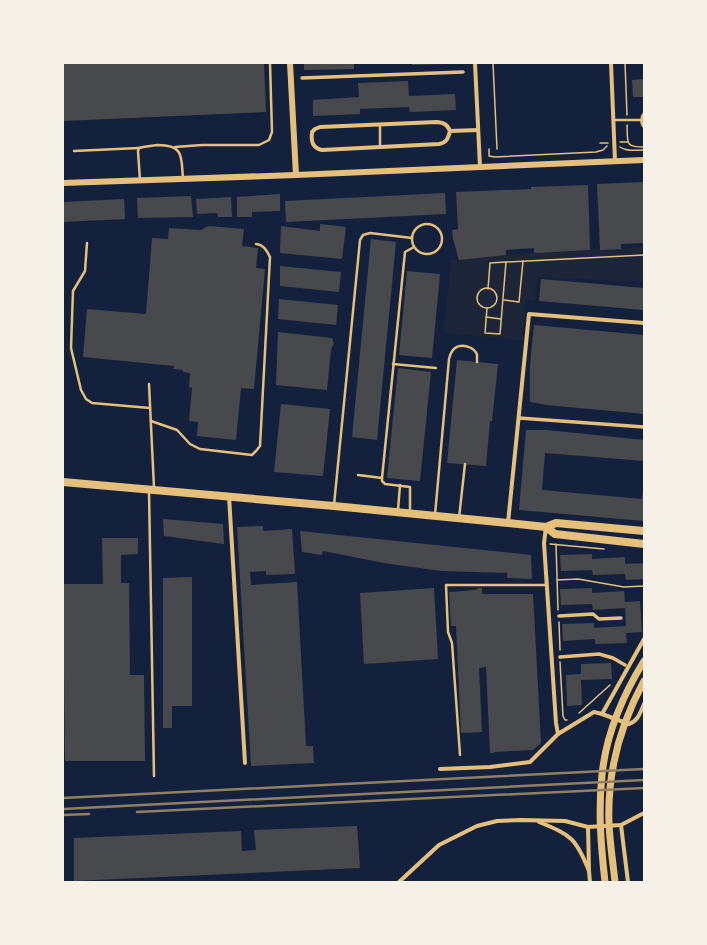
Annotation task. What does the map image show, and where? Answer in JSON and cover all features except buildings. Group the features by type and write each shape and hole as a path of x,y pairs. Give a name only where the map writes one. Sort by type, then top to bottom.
{"main road":[{"path":"63,482 229,496 546,527 556,523 644,531"},
{"path":"546,527 555,534 644,544"},
{"path":"605,882 600,816 602,775 605,754 612,729 620,709 644,661"},
{"path":"615,882 609,824 611,776 615,755 624,725 644,681"}],"street":[{"path":"290,63 296,175"},
{"path":"476,63 480,167"},
{"path":"611,63 615,161"},
{"path":"302,78 463,72"},
{"path":"436,122 443,123 448,126 450,131 448,139 444,143 438,144 322,150 316,149 311,139 312,132 320,127 436,122"},
{"path":"450,131 478,130"},
{"path":"63,183 296,175 644,160"},
{"path":"508,523 529,314 644,323"},
{"path":"519,418 644,427"},
{"path":"229,496 245,763"},
{"path":"546,527 544,543 546,585 558,734"},
{"path":"558,616 593,614 599,619 621,618"},
{"path":"602,714 644,639"},
{"path":"560,657 599,654 613,658 625,665"},
{"path":"440,769 490,767 530,762 558,734 594,712 628,724 634,722 644,704"},
{"path":"399,882 438,844 477,826 497,822 521,820 564,820 588,827 621,825 644,813"},
{"path":"536,821 570,836 581,851 589,871"},
{"path":"621,825 628,882"},
{"path":"588,827 590,882"}],"lane":[{"path":"74,151 139,148 145,146 166,145 174,147 202,145 259,145 270,140 272,132 270,63"},
{"path":"644,113 642,120 642,125 644,127"},
{"path":"613,120 642,120"},
{"path":"380,124 380,147"},
{"path":"174,147 178,150 181,157 183,179"},
{"path":"139,148 140,181"},
{"path":"425,224 435,226 442,233 442,243 437,251 432,254 422,254 414,247 412,238 416,228 425,224"},
{"path":"334,506 360,240 363,235 370,233 412,238"},
{"path":"88,243 85,271 73,291 71,348 81,390 86,399 92,403 150,408"},
{"path":"151,421 177,430 190,444 200,449 252,455 260,446 270,257 266,249 259,244 256,244"},
{"path":"409,513 410,487 385,484 382,481 382,478 404,252 414,247"},
{"path":"435,516 449,359 451,352 456,347 469,347 474,350 477,355 477,362"},
{"path":"393,364 436,368"},
{"path":"149,384 152,490 154,776"},
{"path":"459,518 465,464"},
{"path":"358,475 382,478"},
{"path":"398,512 400,485"},
{"path":"460,755 452,643 448,632 446,585 546,585"}],"path":[{"path":"494,63 497,149"},
{"path":"625,63 628,142 633,147 644,147"},
{"path":"489,149 489,156 495,158 596,152 603,150 607,146 619,146 630,151 644,150"},
{"path":"488,289 490,263 644,255"},
{"path":"503,300 519,302 523,261"},
{"path":"487,308 484,333 500,334 506,262"},
{"path":"488,289 493,291 497,299 495,304 487,308 478,303 478,296 481,291 488,289"},
{"path":"486,318 501,319"},
{"path":"544,543 610,549"},
{"path":"557,580 578,579 624,587 644,586"}],"shaded area":[{"path":"644,247 644,282 537,277 535,301 526,300 522,340 444,333 451,260 536,252"}],"railway":[{"path":"63,798 644,769"},
{"path":"63,809 644,780"},
{"path":"137,812 644,788"},
{"path":"63,815 89,814"}]}
